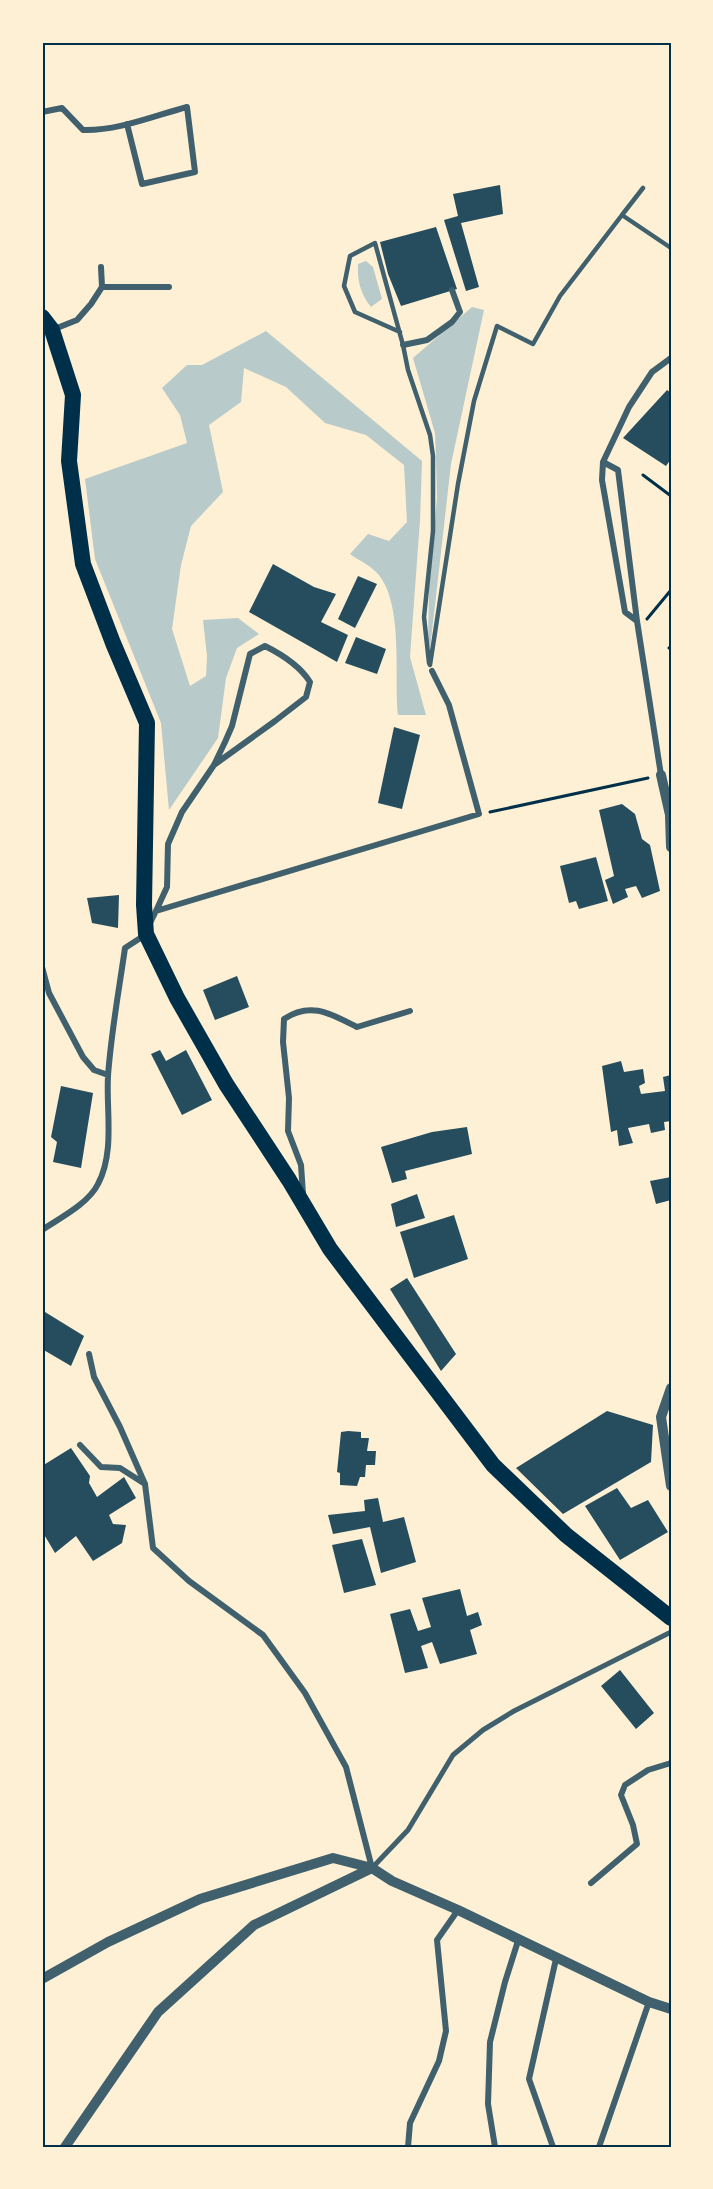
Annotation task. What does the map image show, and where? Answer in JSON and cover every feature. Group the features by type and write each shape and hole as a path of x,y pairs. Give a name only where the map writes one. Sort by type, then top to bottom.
{"highway":[{"path":"47,323 73,395 69,461 83,564 147,723 144,904 146,934 177,998 226,1084 330,1249 408,1350 470,1436 493,1465 566,1534 671,1618"}],"street":[{"path":"42,112 62,108 83,130 103,130 187,107 195,172 142,184 127,124"},
{"path":"47,323 77,320 102,287 101,267"},
{"path":"102,287 169,287"},
{"path":"403,345 427,340 452,322 460,312 452,290"},
{"path":"637,621 625,612 602,480 603,462 629,407 652,372 671,358"},
{"path":"603,462 618,470 638,629 661,775 670,815 671,847"},
{"path":"42,1230 85,1200 98,1186 104,1170 109,1134 108,1075 125,948 146,934 167,887 168,844 182,812 214,765 232,726 250,654 265,646 279,653 306,675 310,682 306,697 214,765"},
{"path":"156,910 479,814 449,705 432,671"},
{"path":"42,967 49,993 82,1057 94,1070 108,1075"},
{"path":"304,1206 301,1165 288,1131 289,1098 283,1042 284,1019 294,1012 317,1009 357,1027 410,1011"},
{"path":"89,1354 94,1377 146,1484 153,1548 189,1581 263,1635 305,1693 346,1767 372,1868"},
{"path":"671,1388 661,1417 671,1486"},
{"path":"80,1445 101,1467 120,1468 146,1484"},
{"path":"65,2147 158,2012 254,1925 372,1868 408,1830 453,1755 483,1730 514,1711 671,1632"},
{"path":"591,1883 637,1844 633,1824 621,1795 625,1785 648,1770 671,1763"},
{"path":"42,1979 108,1942 200,1899 333,1858 372,1868 392,1881 458,1910 556,1959 649,2002 671,2009"},
{"path":"408,2147 410,2123 439,2061 446,2031 437,1940 458,1910"},
{"path":"495,2147 488,2104 490,2042 518,1941"},
{"path":"554,2147 538,2110 529,2079 556,1959"},
{"path":"599,2147 649,2002"}],"lane":[{"path":"429,663 430,665 458,484 474,401 497,326 533,344 560,296 643,188"},
{"path":"622,215 671,248"},
{"path":"400,332 355,312 344,286 350,256 375,243 403,345 408,370 430,435 433,456 433,531 424,617 432,671"}],"path":[{"path":"643,475 671,496"},
{"path":"638,629 671,590"},
{"path":"479,814 624,785 661,775"}],"shaded area":[{"path":"366,261 373,267 382,299 371,307 362,292 358,276 358,264"},
{"path":"472,307 484,310 451,464 430,649 428,643 429,587 437,498 435,433 413,358"},
{"path":"266,331 422,461 410,657 426,715 398,715 396,640 391,602 377,573 350,554 368,534 389,541 407,522 404,465 366,435 325,423 286,387 244,368 241,402 209,425 223,492 191,526 181,565 172,629 190,686 206,676 207,656 203,620 238,618 259,634 237,648 226,678 218,738 169,810 161,723 95,559 85,479 187,443 180,415 162,388 187,365 202,365"}],"building":[{"path":"500,185 503,214 461,223 479,287 466,291 444,220 458,216 453,194"},
{"path":"436,227 457,289 401,306 388,274 380,242"},
{"path":"667,390 671,393 671,459 666,466 623,438"},
{"path":"273,564 314,587 336,594 321,622 348,635 337,662 249,612"},
{"path":"358,576 377,584 355,628 338,619"},
{"path":"356,637 386,649 377,674 345,663"},
{"path":"394,727 420,735 402,809 378,803"},
{"path":"622,804 635,814 642,839 650,845 660,891 642,898 636,886 625,889 628,897 613,904 605,880 614,876 599,810"},
{"path":"596,857 608,901 579,909 576,901 569,903 560,866"},
{"path":"119,895 118,928 92,923 87,898"},
{"path":"237,976 249,1007 215,1020 203,990"},
{"path":"160,1050 166,1061 186,1050 212,1100 182,1115 151,1054"},
{"path":"621,1061 624,1072 643,1069 645,1083 639,1086 641,1094 665,1091 663,1077 671,1075 671,1121 664,1122 665,1130 651,1133 649,1124 628,1128 633,1143 619,1146 617,1130 611,1132 602,1066"},
{"path":"61,1086 93,1093 81,1168 53,1162 57,1142 51,1137"},
{"path":"467,1127 472,1154 405,1171 407,1179 392,1183 381,1147 432,1132"},
{"path":"671,1177 671,1200 656,1204 650,1181"},
{"path":"417,1194 425,1218 396,1227 391,1204"},
{"path":"454,1215 468,1259 414,1278 400,1232"},
{"path":"407,1278 456,1354 441,1371 390,1289"},
{"path":"45,1312 84,1336 71,1366 42,1349 42,1316"},
{"path":"607,1411 653,1425 651,1462 563,1514 516,1468"},
{"path":"341,1432 361,1432 361,1438 369,1438 367,1451 376,1451 375,1465 366,1465 365,1477 360,1477 357,1486 340,1485 340,1473 337,1472"},
{"path":"71,1448 90,1476 89,1483 97,1497 124,1477 136,1498 109,1515 113,1524 126,1525 122,1543 93,1561 76,1536 55,1553 42,1531 42,1466"},
{"path":"617,1488 631,1508 648,1500 668,1532 620,1560 585,1506"},
{"path":"378,1498 383,1522 404,1517 416,1562 381,1573 370,1527 333,1534 328,1515 365,1511 364,1500"},
{"path":"362,1539 376,1585 344,1593 332,1545"},
{"path":"460,1589 467,1616 478,1612 482,1625 470,1630 477,1654 440,1664 432,1642 421,1646 428,1668 405,1673 390,1614 410,1609 418,1631 431,1627 422,1598"},
{"path":"620,1670 654,1713 636,1729 601,1686"}]}
